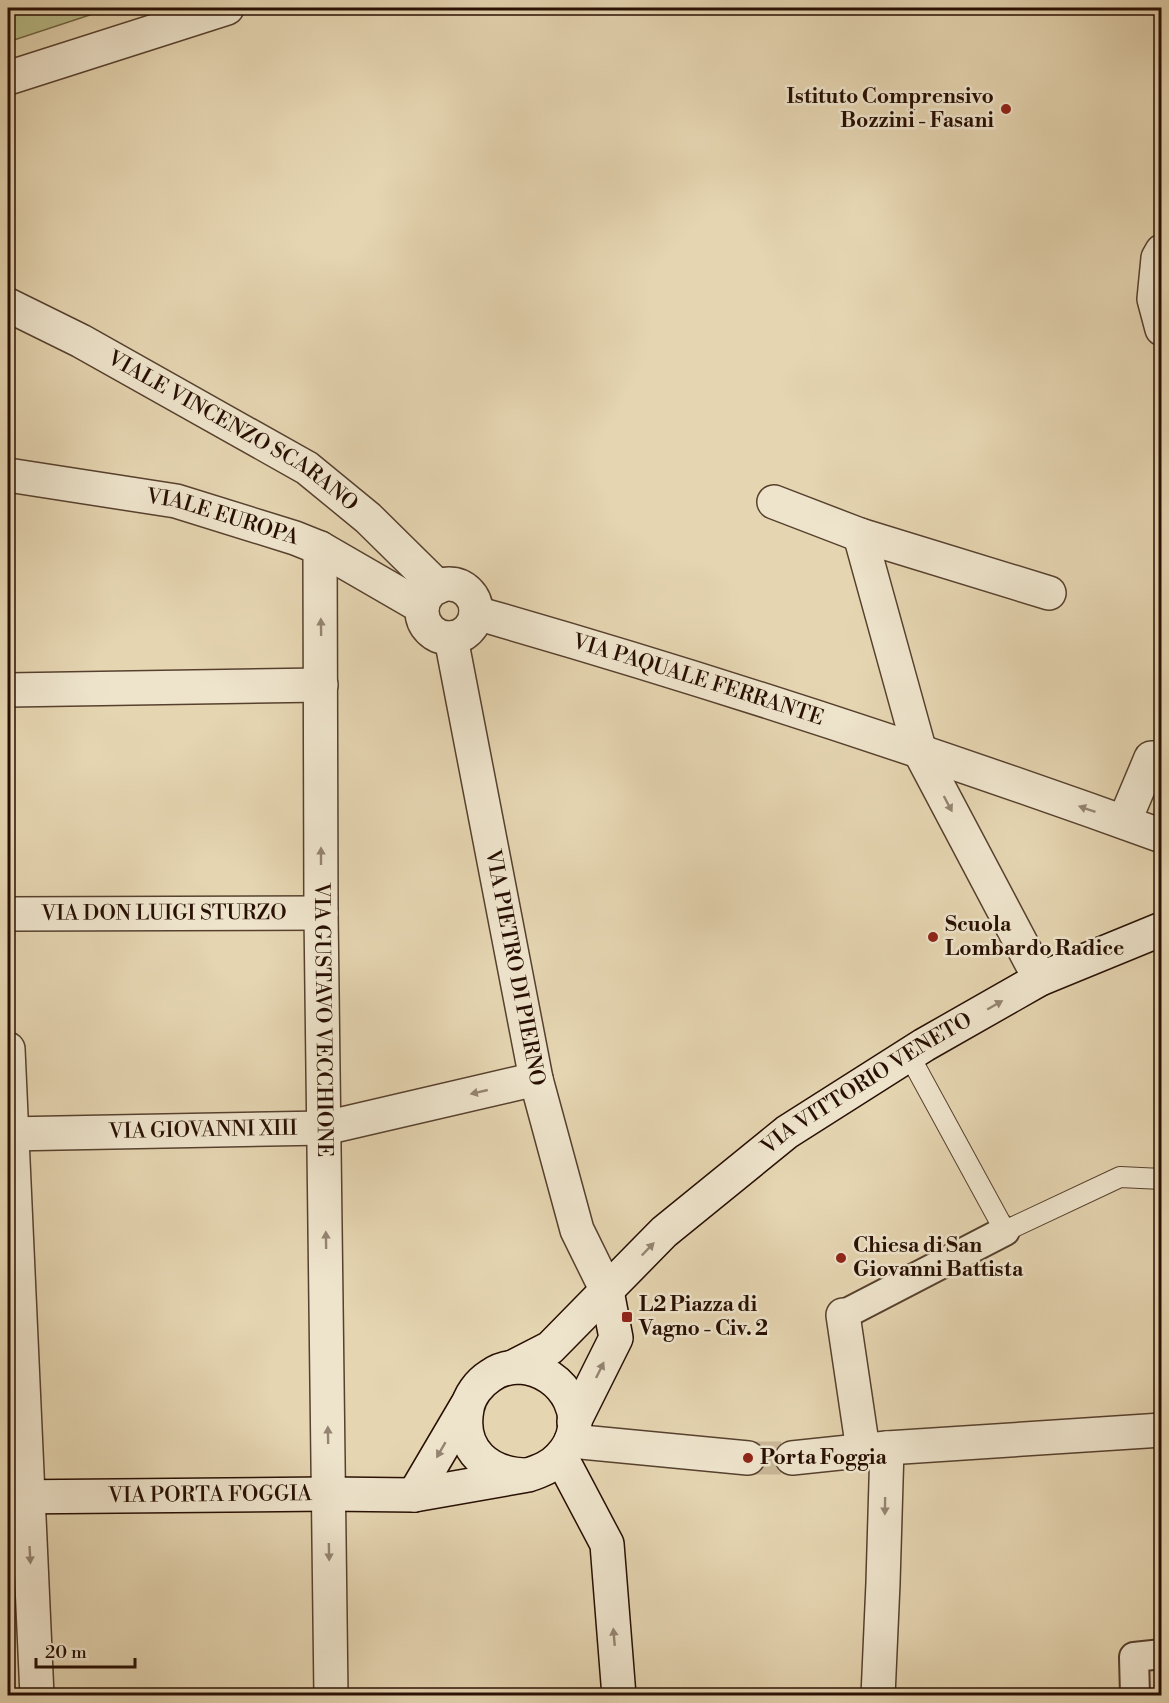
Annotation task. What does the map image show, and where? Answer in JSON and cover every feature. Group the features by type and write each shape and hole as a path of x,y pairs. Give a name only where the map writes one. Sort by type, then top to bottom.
{"street":[{"path":"8,78 171,16 227,8"},
{"path":"1161,250 1158,258 1154,299 1161,329"},
{"name":"VIALE VINCENZO SCARANO","path":"8,305 81,340 307,468 368,518 430,597"},
{"name":"VIALE EUROPA","path":"8,475 176,501 295,538 430,597"},
{"path":"774,502 860,535 1048,593"},
{"path":"860,535 920,752 1040,979"},
{"name":"VIA GUSTAVO VECCHIONE","path":"320,548 321,913 331,1695"},
{"path":"452,584 465,589 473,599 476,613 470,628 459,636 451,638 438,636 428,628 422,617 430,597 452,584"},
{"name":"VIA PAQUALE FERRANTE","path":"476,613 627,656 920,752 1161,836"},
{"name":"VIA PIETRO DI PIERNO","path":"451,638 536,1079 577,1230 607,1291 616,1338 569,1440"},
{"path":"8,690 321,686"},
{"path":"1124,822 1151,758 1161,758"},
{"name":"VIA DON LUIGI STURZO","path":"8,914 321,913"},
{"name":"VIA VITTORIO VENETO","path":"513,1367 550,1348 664,1232 787,1132 909,1055 1040,979 1161,929"},
{"path":"8,1049 17,1497 37,1695"},
{"name":"VIA GIOVANNI XIII","path":"9,1134 325,1128 536,1079"},
{"path":"878,1695 883,1583 875,1449 843,1315 1005,1231"},
{"path":"414,1495 481,1382 495,1372 513,1367 532,1368 549,1375 563,1387 572,1404 569,1440 607,1544 619,1695"},
{"path":"467,1405 465,1430 471,1446 477,1455 495,1469 511,1475 528,1475 543,1470 569,1440"},
{"path":"792,1458 875,1449 1161,1430"},
{"path":"569,1440 748,1458"},
{"name":"VIA PORTA FOGGIA","path":"17,1497 414,1495 528,1475"},
{"path":"1135,1695 1134,1657 1161,1654"}],"lane":[{"path":"909,1055 1005,1231 1120,1177 1161,1179"}],"green space":[{"path":"8,8 111,8 8,42"}],"tunnel":[{"path":"748,1458 792,1458"}],"place":[{"name":"Istituto Comprensivo Bozzini - Fasani","path":"1006,109"},
{"name":"Scuola Lombardo Radice","path":"933,937"},
{"name":"Chiesa di San Giovanni Battista","path":"841,1258"},
{"name":"L2 Piazza di Vagno - Civ. 2","path":"627,1317"},
{"name":"Porta Foggia","path":"748,1458"}]}
